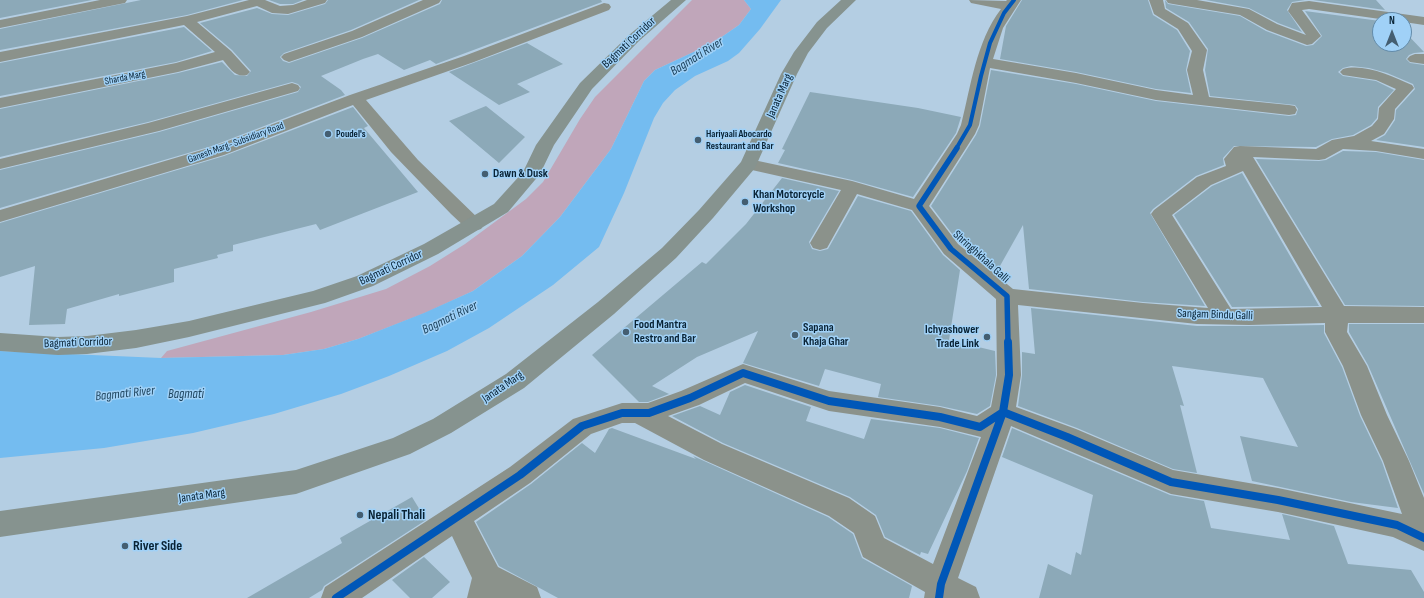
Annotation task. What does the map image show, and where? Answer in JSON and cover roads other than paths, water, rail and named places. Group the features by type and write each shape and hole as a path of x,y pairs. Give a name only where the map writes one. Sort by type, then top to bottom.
{"main road":[{"name":"Bagmati Corridor","path":"0,342 58,346 103,344 181,330 248,315 317,298 366,281 474,225 501,208 531,174 545,145 577,98 596,76 653,21 679,0"},
{"name":"Janata Marg","path":"0,524 296,482 401,446 442,426 514,381 606,308 669,253 706,214 749,164 789,74 801,52 822,25 849,0"}],"street":[{"path":"0,24 94,3 120,0"},
{"path":"0,57 187,20 257,1 281,11 320,0"},
{"path":"289,57 357,34 434,0"},
{"path":"976,0 1012,3"},
{"path":"1156,0 1160,11 1181,23 1188,31 1199,50 1194,70 1202,101"},
{"path":"1172,0 1244,12 1272,27 1307,41 1314,36 1296,10 1297,6 1308,2 1424,21"},
{"path":"749,164 852,187 919,206 966,134 970,125 984,62 998,23 1012,3"},
{"name":"Ganesh Marg- Subsidiary Road","path":"0,216 218,151 356,98 469,59 604,7"},
{"path":"187,20 226,54 242,72"},
{"name":"Sharda Marg","path":"0,103 178,67 226,54"},
{"path":"984,62 1076,78 1156,95 1289,110"},
{"path":"1240,151 1319,155 1338,144 1358,140 1378,130 1386,120 1387,108 1406,88 1379,76 1348,72"},
{"path":"0,164 153,127 292,88"},
{"path":"356,98 397,150 429,183 474,225"},
{"path":"1338,144 1376,146 1424,154"},
{"path":"1240,151 1337,314 1336,332 1355,366 1374,415 1396,461 1424,535"},
{"path":"1225,317 1162,214 1204,181 1236,168 1233,159 1240,151"},
{"path":"820,243 852,187"},
{"name":"Shringhkhala Galli","path":"919,206 951,249 1007,296 1009,375 1004,412 940,591"},
{"name":"Sangam Bindu Galli","path":"1007,296 1065,301 1173,314 1225,317 1337,314 1424,315"},
{"path":"336,598 520,475 582,426 622,413 649,413 690,398 743,373 829,401 940,417 980,427 1004,412 1067,437 1171,482 1278,500 1397,525 1424,538"},
{"path":"638,413 713,452 839,507 865,525 872,547 940,591 965,598"},
{"path":"457,517 484,588 526,598"}],"water":[{"name":"Bagmati","path":"744,0 781,0 760,29 739,53 728,61 695,76 675,90 663,103 654,118 624,193 599,247 553,285 489,328 447,351 389,376 341,394 274,414 193,433 104,448 0,458 0,351 161,358 283,355 324,349 358,339 424,313 473,291 522,256 560,217 611,149 644,81 655,70 713,43 739,25 751,9"}],"place":[{"name":"Poudel's","path":"328,134"},
{"name":"Hariyaali Abocardo Restaurant and Bar","path":"698,140"},
{"name":"Dawn & Dusk","path":"485,174"},
{"name":"Khan Motorcycle Workshop","path":"745,202"},
{"name":"Food Mantra Restro and Bar","path":"626,332"},
{"name":"Sapana Khaja Ghar","path":"795,335"},
{"name":"Ichyashower Trade Link","path":"987,337"},
{"name":"Nepali Thali","path":"360,515"},
{"name":"River Side","path":"125,546"}],"water label":[{"name":"Bagmati River","path":"697,57"},
{"name":"Bagmati River","path":"450,318"},
{"name":"Bagmati River","path":"125,394"}]}
